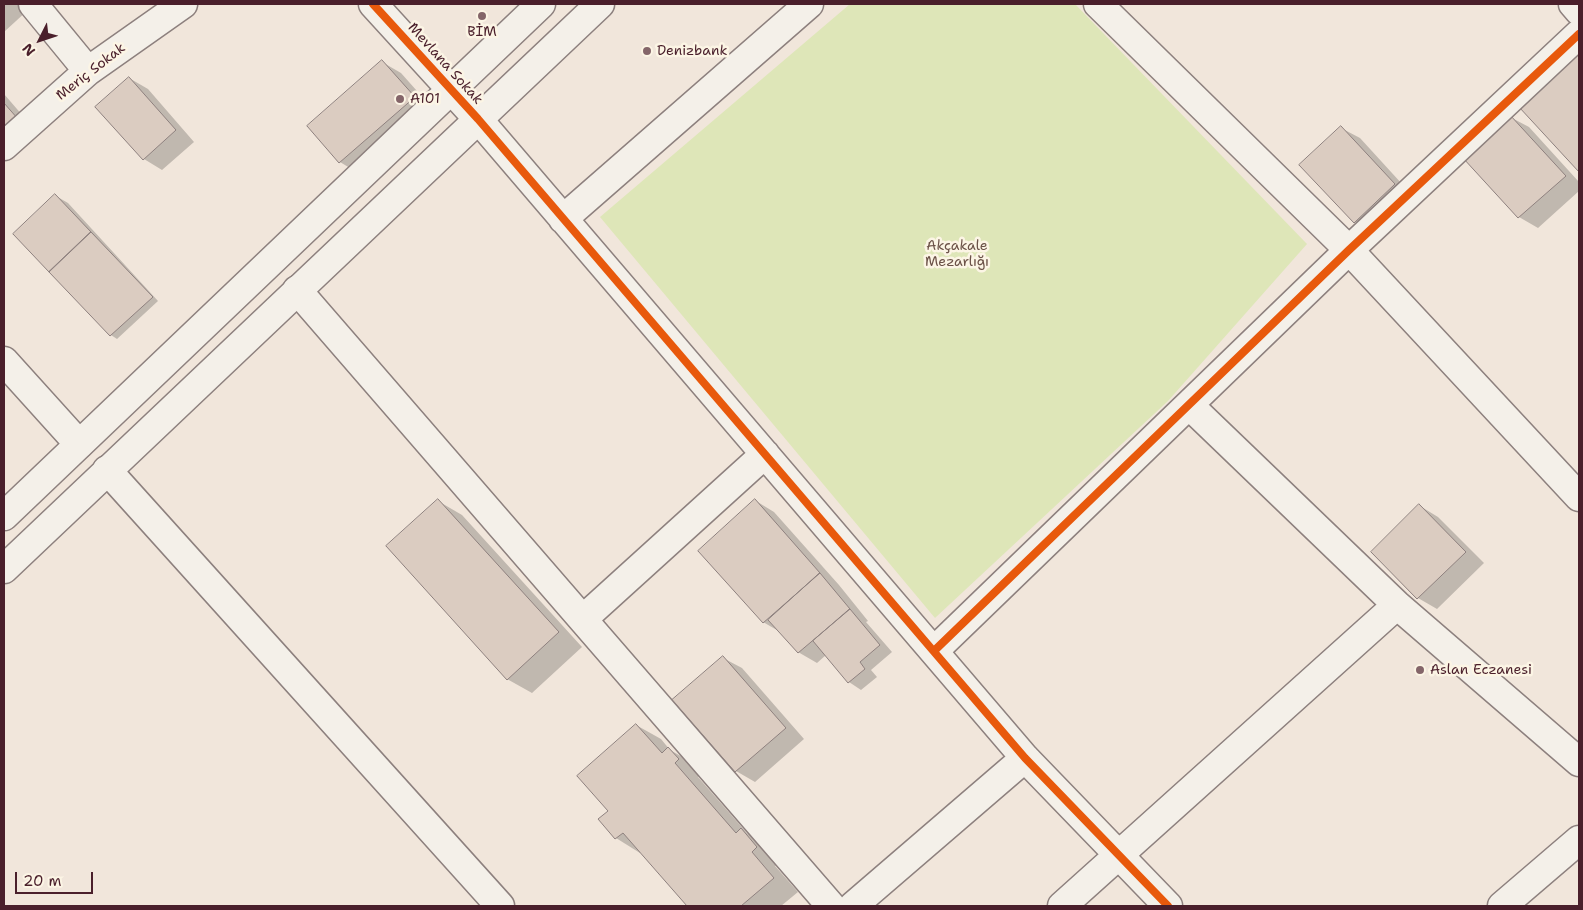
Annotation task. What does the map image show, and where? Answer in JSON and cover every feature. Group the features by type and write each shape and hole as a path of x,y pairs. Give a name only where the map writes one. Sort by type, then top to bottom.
{"street":[{"path":"33,4 88,71"},
{"name":"Meriç Sokak","path":"4,146 88,71 183,4"},
{"name":"Mevlana Sokak","path":"373,4 478,119 1025,758 1168,906"},
{"path":"4,516 541,4"},
{"path":"4,569 600,4"},
{"path":"563,219 809,4"},
{"path":"1098,4 1349,250 1579,497"},
{"path":"1573,4 1579,11"},
{"path":"934,651 1190,406 1349,250 1579,34"},
{"path":"297,290 831,906"},
{"path":"4,361 79,444"},
{"path":"1190,406 1397,605 1579,762"},
{"path":"583,619 765,454"},
{"path":"107,470 500,906"},
{"path":"1062,906 1397,605"},
{"path":"853,906 1025,758"},
{"path":"1502,906 1579,840"}],"green space":[{"name":"Akçakale Mezarlığı","path":"850,4 1075,4 1307,244 1168,401 935,618 600,217"}],"building":[{"path":"1579,51 1579,172 1519,107"},
{"path":"382,60 415,97 339,163 307,126"},
{"path":"129,77 176,130 143,160 95,107"},
{"path":"4,103 18,119 4,132"},
{"path":"1510,115 1566,176 1518,218 1463,158"},
{"path":"1341,126 1395,184 1354,223 1299,165"},
{"path":"55,194 91,232 49,272 13,234"},
{"path":"91,232 153,297 110,336 49,272"},
{"path":"438,499 559,632 507,680 386,546"},
{"path":"755,499 820,573 763,623 698,551"},
{"path":"1419,504 1466,552 1417,599 1371,552"},
{"path":"820,573 850,609 798,653 768,620"},
{"path":"850,609 880,645 860,662 865,669 848,683 813,641"},
{"path":"723,656 786,728 735,772 672,700"},
{"path":"636,724 662,753 668,747 679,759 675,763 736,833 741,828 757,847 752,852 774,878 741,906 687,906 623,833 615,839 598,819 608,811 577,776"}],"cycle path":[{"path":"373,4 478,119 1025,758 1168,906"},
{"path":"934,651 1349,250 1579,34"}],"place":[{"name":"BİM","path":"482,16"},
{"name":"Denizbank","path":"647,51"},
{"name":"A101","path":"400,99"},
{"name":"Aslan Eczanesi","path":"1420,670"}]}
